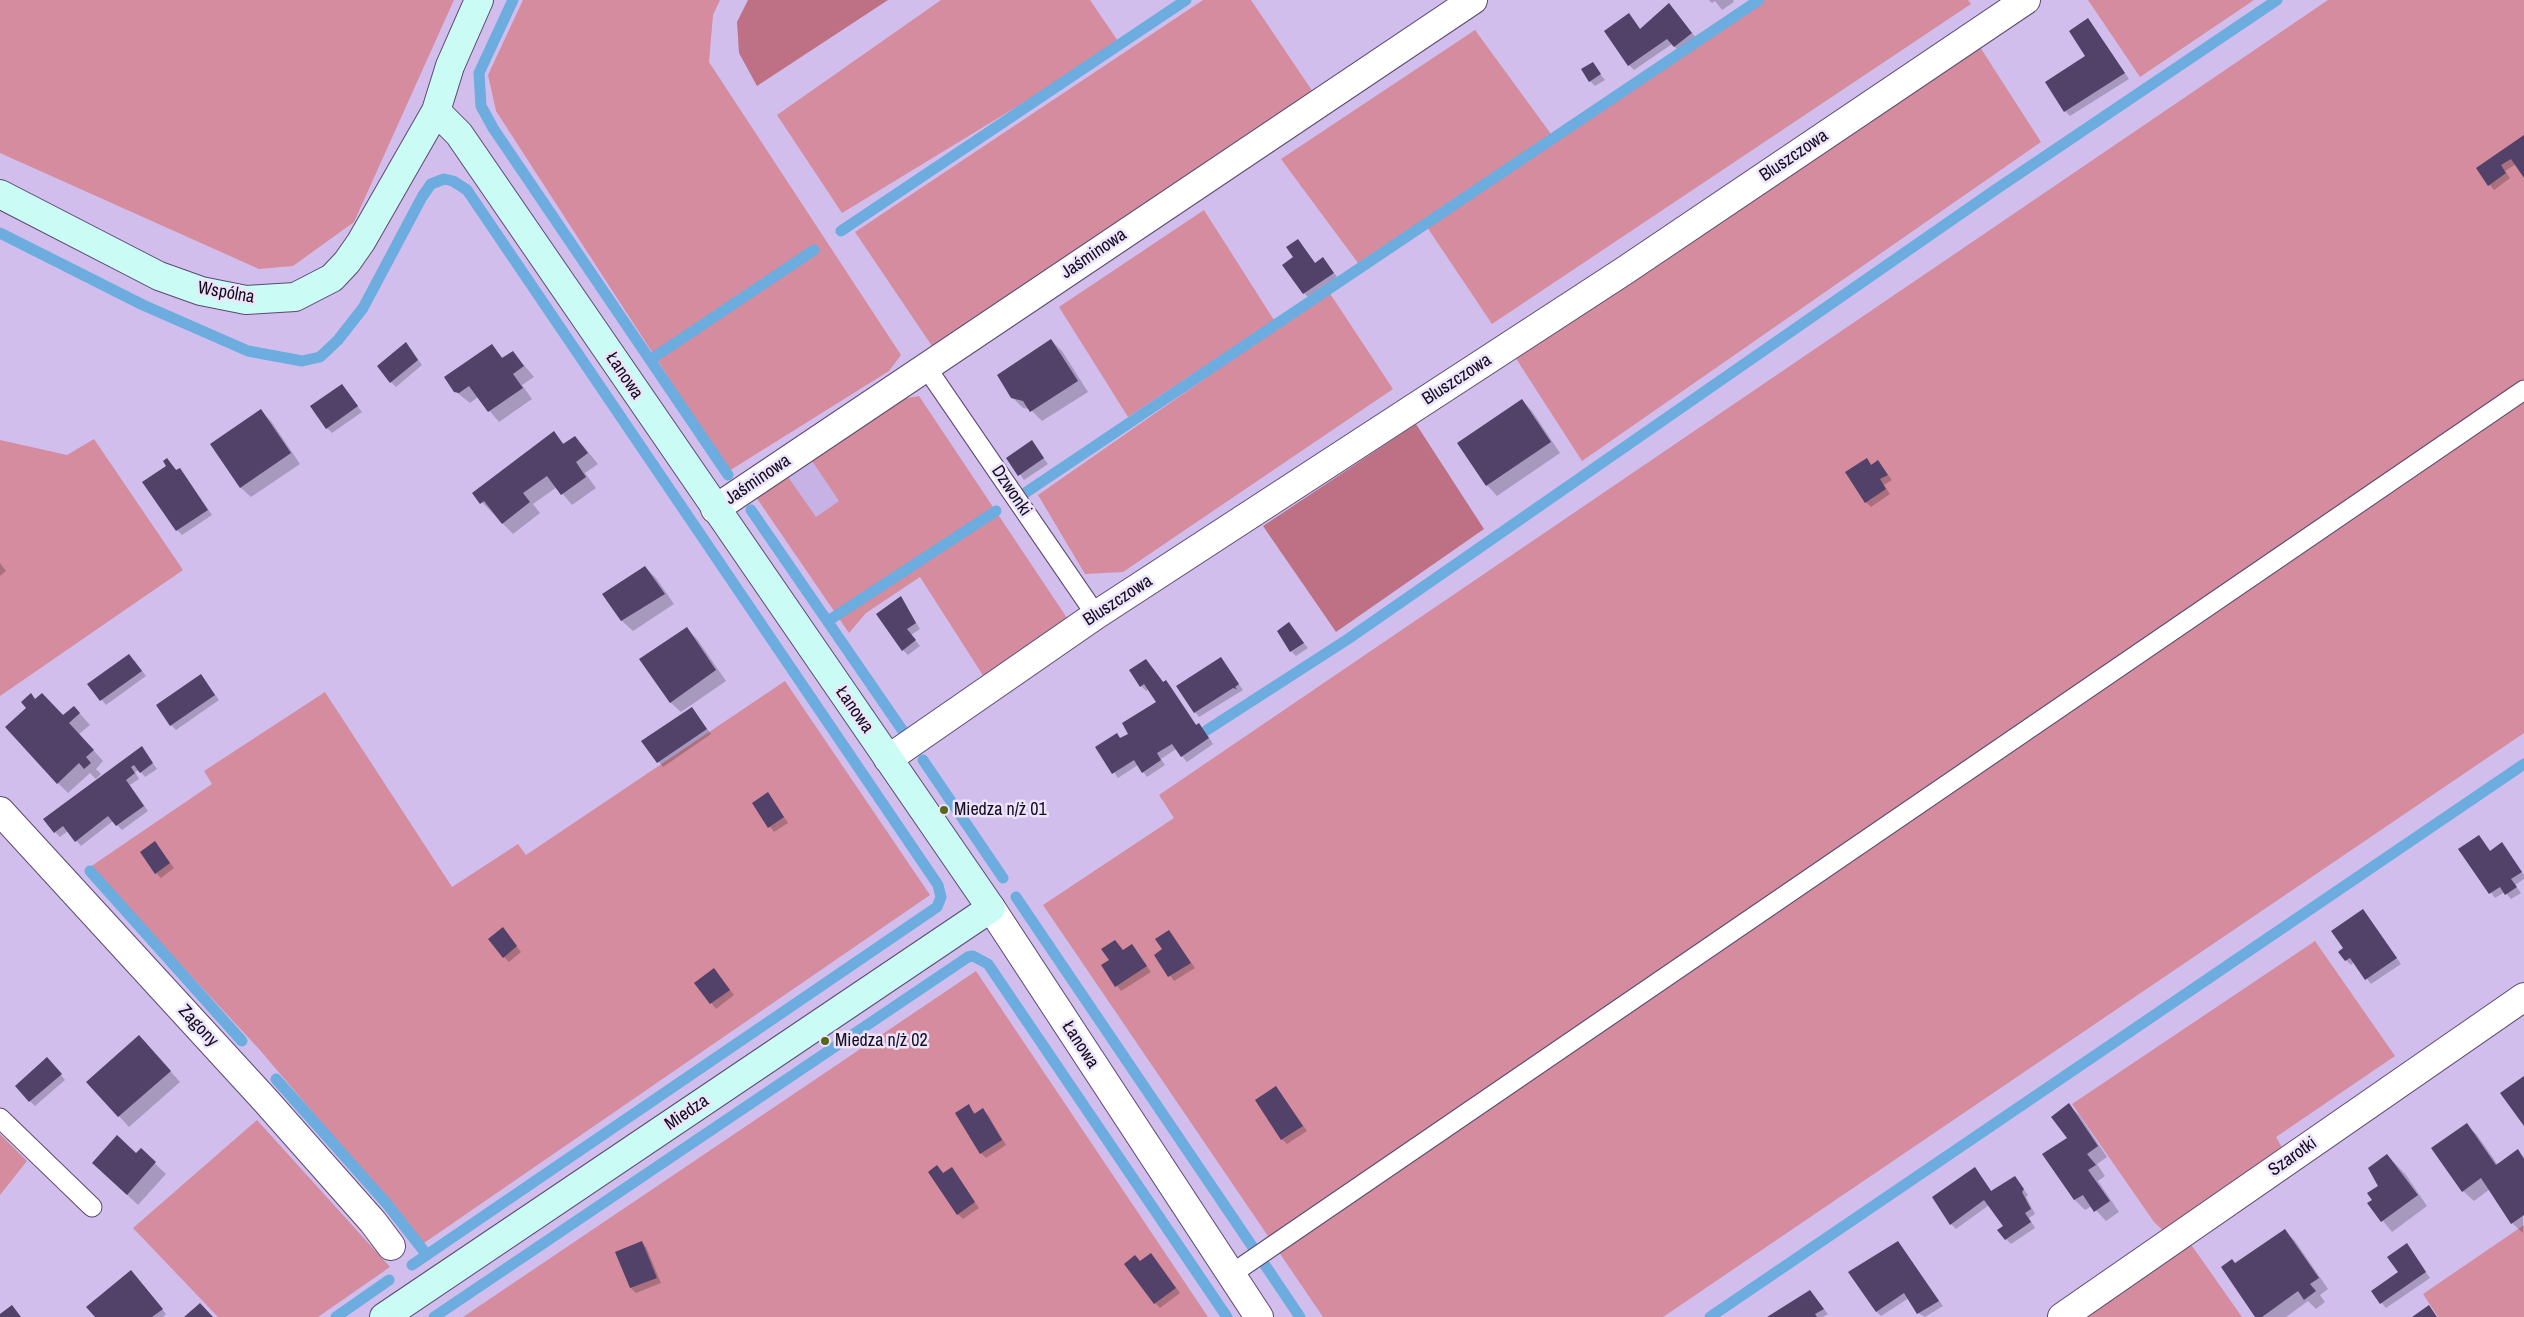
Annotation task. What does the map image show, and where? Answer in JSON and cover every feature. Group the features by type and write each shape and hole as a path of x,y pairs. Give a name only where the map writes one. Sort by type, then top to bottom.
{"street":[{"name":"Wspólna","path":"0,194 159,276 201,291 246,300 295,297 332,278 348,262 361,242 436,111 450,66 479,0"},
{"name":"Bluszczowa","path":"888,759 1096,615 1624,271 2026,0"},
{"name":"Jaśminowa","path":"715,509 1464,2"},
{"name":"Łanowa","path":"436,111 458,134 990,908 1259,1317"},
{"name":"Zagony","path":"0,811 253,1087 373,1222 391,1246"},
{"name":"Miedza","path":"384,1317 990,908"},
{"name":"Szarotki","path":"2062,1317 2524,997"}],"lane":[{"name":"Dzwonki","path":"926,367 1096,615"},
{"path":"1230,1275 2524,390"},
{"path":"0,1118 92,1207"}],"shaded area":[{"path":"0,0 454,0 354,222 293,266 259,269 0,153"},
{"path":"523,0 720,0 713,15 709,62 901,355 889,371 729,471 496,111 488,75"},
{"path":"748,0 888,0 757,86 739,53 737,22"},
{"path":"941,0 1090,0 1120,44 842,213 777,115"},
{"path":"1203,0 1251,0 1313,92 932,346 855,232"},
{"path":"1764,0 1968,0 1971,4 1492,324 1427,227"},
{"path":"2088,0 2254,0 2140,77"},
{"path":"2328,0 2524,0 2524,733 1663,1317 1323,1317 1043,905 1174,818 1159,795"},
{"path":"1475,30 1551,134 1358,263 1281,159"},
{"path":"1980,47 2041,142 1582,461 1515,357"},
{"path":"1204,210 1274,320 1128,417 1059,307"},
{"path":"1329,292 1393,389 1123,572 1085,574 1038,495"},
{"path":"919,396 1067,618 984,677 920,577 866,613 849,633 756,497 786,474 816,517 839,501 810,458 891,401"},
{"path":"1416,424 1484,529 1336,632 1263,526"},
{"path":"94,439 183,570 0,696 0,440 67,455"},
{"path":"810,458 839,501 815,518 786,474"},
{"path":"785,681 930,895 424,1243 259,1049 90,867 212,784 204,771 325,692 452,887 518,844 526,855"},
{"path":"2315,941 2395,1056 2276,1137 2284,1151 2166,1233 2154,1222 2072,1104"},
{"path":"976,971 1208,1317 463,1317"},
{"path":"257,1120 390,1267 318,1317 218,1317 133,1228"},
{"path":"0,1134 27,1161 0,1195"},
{"path":"2524,1225 2524,1317 2438,1317 2423,1294"},
{"path":"2190,1243 2242,1317 2082,1317"}],"building":[{"path":"1669,3 1692,33 1674,47 1667,39 1628,66 1604,31 1629,13 1640,29"},
{"path":"2088,18 2125,73 2064,112 2045,82 2085,56 2069,31"},
{"path":"1593,62 1601,74 1589,82 1581,69"},
{"path":"2524,135 2524,178 2511,159 2501,165 2506,173 2488,186 2476,168"},
{"path":"1298,239 1315,263 1323,257 1334,273 1303,294 1282,265 1293,257 1286,247"},
{"path":"1051,339 1078,381 1030,412 1023,401 1011,398 997,375"},
{"path":"406,342 418,360 390,383 377,366"},
{"path":"492,344 502,358 513,351 524,366 513,374 523,388 488,412 469,386 459,393 454,392 444,377"},
{"path":"342,384 358,406 326,429 310,406"},
{"path":"1522,399 1551,442 1486,486 1457,443"},
{"path":"261,409 291,453 240,488 210,444"},
{"path":"554,431 563,444 575,436 588,453 576,462 586,477 561,495 547,476 523,493 530,502 502,524 484,501 480,504 472,493"},
{"path":"1032,440 1044,458 1018,476 1006,458"},
{"path":"167,458 176,470 180,468 208,510 176,531 142,482 166,466 163,461"},
{"path":"1867,458 1871,465 1878,460 1888,475 1880,479 1886,489 1865,503 1845,472"},
{"path":"645,566 665,594 621,621 602,594"},
{"path":"901,596 916,623 907,629 916,640 902,651 876,614"},
{"path":"1289,622 1304,643 1290,652 1277,631"},
{"path":"687,627 716,670 670,703 639,659"},
{"path":"129,654 142,671 100,701 87,684"},
{"path":"1221,657 1239,684 1235,687 1237,689 1233,688 1194,713 1176,686"},
{"path":"1146,659 1163,682 1166,680 1196,725 1199,723 1209,738 1181,757 1172,744 1157,753 1161,760 1142,773 1134,760 1112,774 1095,747 1117,733 1120,738 1128,734 1122,723 1156,702 1144,684 1140,687 1129,670"},
{"path":"201,674 215,695 170,726 156,705"},
{"path":"31,693 35,699 42,693 63,715 74,706 80,713 69,723 94,750 86,757 91,763 84,769 79,763 57,784 5,727 26,708 21,702"},
{"path":"692,707 707,729 657,763 641,741"},
{"path":"142,746 153,763 140,773 134,765 131,767 135,773 126,780 144,806 116,826 108,816 75,842 63,826 54,833 43,819"},
{"path":"768,792 784,817 768,828 752,803"},
{"path":"2479,835 2490,851 2502,842 2522,872 2511,879 2517,887 2505,895 2500,887 2489,894 2458,849"},
{"path":"155,841 170,863 155,874 140,852"},
{"path":"2363,909 2397,958 2365,980 2350,958 2345,961 2338,952 2343,948 2331,931"},
{"path":"503,927 517,946 503,958 488,939"},
{"path":"1169,930 1191,963 1168,977 1154,955 1162,949 1155,939"},
{"path":"1115,940 1123,950 1132,944 1147,966 1115,987 1101,965 1109,960 1101,949"},
{"path":"714,968 730,990 710,1004 694,983"},
{"path":"139,1035 171,1071 118,1117 86,1082"},
{"path":"47,1057 62,1074 29,1102 15,1086"},
{"path":"2524,1076 2524,1126 2500,1093"},
{"path":"1276,1086 1303,1126 1281,1140 1255,1100"},
{"path":"2069,1103 2098,1146 2087,1154 2096,1165 2088,1170 2110,1201 2094,1212 2083,1195 2074,1200 2042,1154 2067,1138 2051,1117"},
{"path":"969,1104 974,1114 983,1108 1002,1140 980,1154 955,1113"},
{"path":"2467,1123 2496,1165 2518,1149 2524,1159 2524,1215 2511,1224 2481,1178 2462,1192 2431,1148"},
{"path":"117,1135 136,1153 141,1148 156,1162 127,1195 92,1163"},
{"path":"2387,1154 2418,1195 2381,1222 2367,1203 2372,1200 2367,1193 2378,1186 2368,1168"},
{"path":"937,1165 943,1173 952,1167 975,1202 957,1215 928,1172"},
{"path":"1975,1167 1991,1191 2015,1176 2024,1189 2022,1192 2031,1209 2025,1213 2031,1222 2005,1240 1997,1230 2003,1226 1984,1200 1950,1225 1932,1197"},
{"path":"2285,1229 2319,1278 2310,1284 2316,1291 2304,1300 2298,1291 2262,1317 2255,1317 2221,1267 2232,1259 2235,1263"},
{"path":"642,1241 657,1278 630,1288 615,1252"},
{"path":"1898,1241 1939,1301 1917,1314 1904,1293 1876,1312 1848,1272"},
{"path":"2407,1243 2426,1272 2380,1304 2371,1291 2398,1272 2387,1257"},
{"path":"1151,1253 1176,1288 1154,1304 1124,1264 1135,1255 1140,1261"},
{"path":"131,1270 163,1309 152,1317 95,1317 86,1307"},
{"path":"1810,1290 1824,1309 1815,1314 1817,1317 1767,1317"},
{"path":"200,1303 213,1317 184,1317"},
{"path":"12,1305 21,1317 0,1317 0,1314"},
{"path":"2429,1305 2437,1317 2412,1317"}],"waterway":[{"path":"513,0 479,73 481,106 493,128 728,475"},
{"path":"841,231 1186,0"},
{"path":"1025,493 1759,0"},
{"path":"1207,730 1348,639 1995,190 2277,0"},
{"path":"0,233 143,305 248,351 302,361 320,357 338,340 363,308 422,197 431,184 444,179 453,181 467,190 938,885 941,897 937,907 412,1265"},
{"path":"650,360 814,250"},
{"path":"751,510 905,734"},
{"path":"828,621 996,511"},
{"path":"923,760 1003,878"},
{"path":"1710,1317 2524,764"},
{"path":"90,871 242,1041"},
{"path":"1016,897 1252,1246"},
{"path":"434,1317 968,957 973,956 988,964 1227,1317"},
{"path":"276,1079 387,1204 427,1255"},
{"path":"1265,1265 1300,1317"},
{"path":"336,1317 389,1280"}],"place":[{"name":"Miedza n/ż 01","path":"944,810"},
{"name":"Miedza n/ż 02","path":"825,1041"}]}
